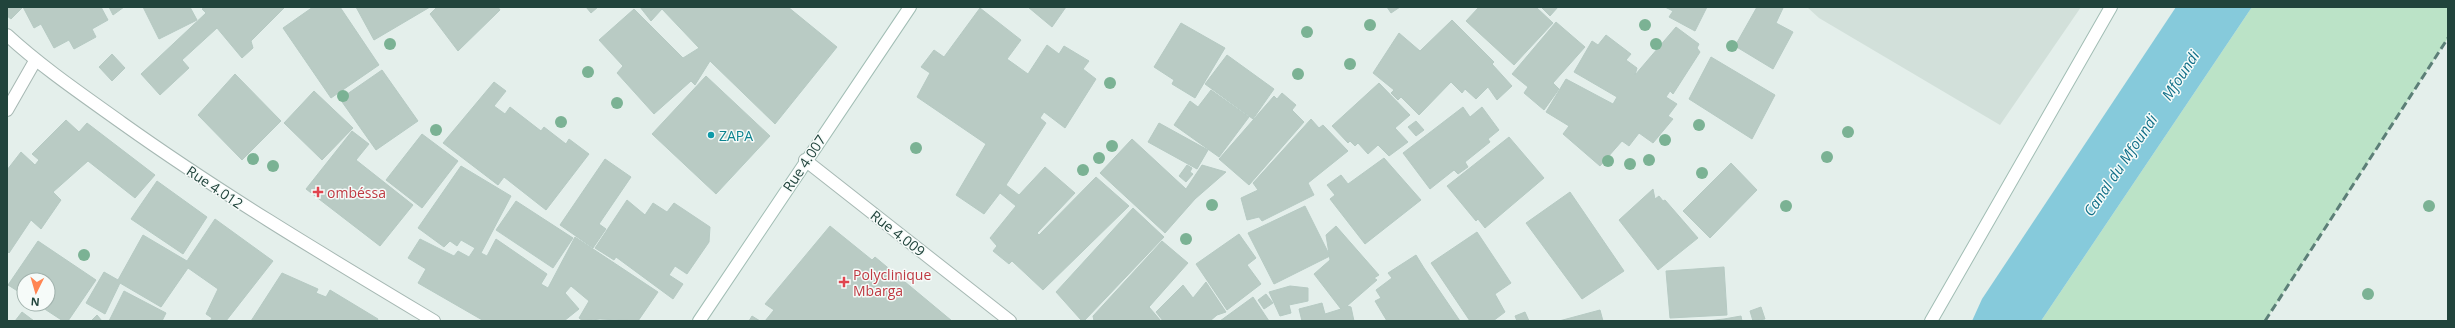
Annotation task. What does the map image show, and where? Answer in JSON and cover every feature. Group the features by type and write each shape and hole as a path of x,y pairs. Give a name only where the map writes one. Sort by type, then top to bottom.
{"street":[{"name":"Rue 4.007","path":"699,321 805,160 910,7"},
{"path":"1931,321 2110,7"},
{"name":"Rue 4.012","path":"7,35 35,61 162,152 260,216 434,321"},
{"path":"7,110 35,61"},
{"name":"Rue 4.009","path":"805,160 1010,321"}],"shaded area":[{"path":"1807,7 2081,7 2000,125 1819,18"}],"green space":[{"path":"2252,7 2448,7 2448,38 2265,321 2041,321"}],"water":[{"path":"2176,7 2252,7 2041,321 1972,321 1982,299"}],"building":[{"path":"7,7 23,7 11,19 7,16"},
{"path":"23,7 101,7 108,20 92,29 96,37 74,49 69,40 54,48 41,24 34,28"},
{"path":"109,7 124,7 113,15"},
{"path":"143,7 190,7 197,20 159,39"},
{"path":"205,7 285,7 251,41 253,48 242,58 217,28 182,60 189,68 160,95 141,74 206,13 202,9"},
{"path":"313,7 340,7 379,65 331,98 283,28"},
{"path":"356,7 430,7 374,40"},
{"path":"437,7 498,7 500,10 458,51 430,14"},
{"path":"586,7 598,7 591,13"},
{"path":"640,7 788,7 837,47 775,124 710,61 695,85 691,81 654,114 617,73 623,66 599,40 634,9 683,58 699,48 662,9 651,21"},
{"path":"1028,7 1066,7 1052,27"},
{"path":"1387,7 1400,7 1391,13"},
{"path":"1479,7 1536,7 1553,23 1514,65 1466,21"},
{"path":"1541,7 1558,7 1550,16"},
{"path":"1665,7 1707,7 1695,31 1669,17 1673,11"},
{"path":"1757,7 1783,8 1776,23 1793,32 1773,69 1735,46"},
{"path":"980,8 1021,40 1007,59 1028,74 1047,45 1059,54 1064,46 1089,61 1083,69 1096,79 1065,128 1044,112 1040,118 1046,123 1006,185 1019,195 1045,167 1075,193 1037,233 1039,235 1096,177 1129,206 1043,290 1012,261 1009,264 993,251 997,246 990,238 1016,206 1000,193 984,214 956,195 986,144 917,97 930,73 921,67 934,50 944,57"},
{"path":"1452,20 1494,62 1492,64 1512,86 1497,100 1488,87 1476,99 1465,89 1462,93 1451,82 1419,115 1401,97 1398,100 1391,93 1394,90 1373,73 1399,33 1420,51"},
{"path":"1556,22 1585,47 1553,83 1559,89 1544,110 1524,93 1528,87 1512,74"},
{"path":"1181,23 1225,48 1195,98 1172,84 1174,80 1154,67"},
{"path":"1676,27 1699,44 1697,48 1700,52 1673,94 1670,91 1666,97 1677,104 1668,116 1673,119 1653,143 1639,133 1629,146 1622,141 1600,166 1563,134 1569,126 1546,112 1566,79 1613,104 1617,97 1574,72 1592,41 1598,45 1606,35 1631,54 1626,60 1637,68 1635,75"},
{"path":"112,54 125,68 112,81 99,67"},
{"path":"1227,55 1274,89 1253,119 1205,84"},
{"path":"1711,57 1775,95 1752,139 1689,99"},
{"path":"382,70 418,121 376,150 340,99"},
{"path":"235,74 281,121 242,160 198,115"},
{"name":"ZAPA","path":"706,76 770,136 716,194 652,134"},
{"path":"494,82 506,91 494,106 505,114 510,107 541,131 544,127 566,144 569,139 589,154 546,210 504,177 498,185 443,143"},
{"path":"1379,83 1410,115 1395,128 1408,142 1389,156 1378,145 1368,154 1358,143 1355,146 1350,141 1348,143 1332,126"},
{"path":"1211,90 1249,117 1219,157 1174,125 1190,101 1198,107"},
{"path":"314,91 353,128 322,160 284,123"},
{"path":"1282,93 1296,105 1292,110 1304,122 1249,185 1219,159 1274,96 1277,99"},
{"path":"1463,107 1470,117 1482,107 1499,130 1488,139 1490,142 1465,162 1468,167 1458,174 1454,170 1430,189 1403,153"},
{"path":"1311,119 1319,128 1323,125 1348,151 1308,183 1314,195 1262,221 1259,217 1247,220 1241,198 1258,190 1253,183"},
{"path":"66,120 79,132 87,123 155,175 135,198 88,161 53,192 61,200 41,229 31,220 9,253 7,251 7,170 21,152 35,165 39,160 32,154"},
{"path":"1416,121 1424,130 1416,136 1408,127"},
{"path":"1159,123 1208,150 1197,169 1148,142"},
{"path":"352,131 369,144 356,160 413,205 380,246 306,189"},
{"path":"422,134 458,161 422,208 386,180"},
{"path":"1509,137 1544,178 1485,228 1478,219 1476,221 1447,186"},
{"path":"1132,139 1186,189 1202,165 1226,172 1195,199 1165,233 1100,173"},
{"path":"1384,158 1421,200 1365,244 1330,199 1335,195 1327,185 1341,175 1348,184"},
{"path":"605,159 631,177 599,224 606,229 593,248 560,225"},
{"path":"1731,163 1757,190 1710,238 1683,211"},
{"path":"1187,165 1192,168 1190,172 1193,174 1186,182 1179,176"},
{"path":"461,166 511,196 481,253 487,256 496,239 547,274 541,284 548,288 575,237 658,292 638,321 600,319 583,321 579,318 589,301 571,286 565,293 579,309 564,321 484,321 418,283 426,269 408,258 420,239 454,256 458,251 469,257 475,248 461,240 457,246 450,241 444,247 418,228"},
{"path":"157,181 207,217 183,254 131,219"},
{"path":"1653,189 1655,199 1659,196 1663,201 1665,200 1698,238 1658,270 1619,220"},
{"path":"1570,192 1624,271 1582,299 1526,223"},
{"path":"627,200 645,215 653,203 667,212 674,203 710,227 709,242 687,274 675,266 669,275 683,284 673,299 616,257 614,260 595,248"},
{"path":"516,201 573,238 553,268 496,230"},
{"path":"1305,206 1330,256 1274,284 1248,233"},
{"path":"1133,208 1164,237 1085,320 1081,320 1056,292"},
{"path":"215,219 273,261 226,321 210,321 212,318 206,314 218,289 188,268 161,307 120,283 105,314 86,303 104,272 118,280 143,235 187,261"},
{"name":"Polyclinique Mbarga","path":"830,226 872,260 875,257 952,321 765,321 774,310 765,304"},
{"path":"1336,226 1379,275 1374,278 1377,280 1347,306 1351,307 1354,321 1302,321 1299,309 1322,303 1325,314 1341,309 1314,274 1330,260 1326,235"},
{"path":"1477,232 1511,283 1495,294 1505,312 1493,321 1470,321 1431,263"},
{"path":"1239,234 1256,258 1247,265 1261,284 1227,310 1196,264"},
{"path":"38,241 96,280 68,321 63,321 49,312 56,312 56,272 17,272"},
{"path":"1162,241 1188,263 1149,307 1161,321 1094,321 1093,316"},
{"path":"1416,255 1460,321 1387,321 1375,301 1381,298 1376,290 1392,278 1388,273"},
{"path":"1724,267 1727,315 1670,318 1666,271"},
{"path":"16,273 16,290 8,285"},
{"path":"282,273 318,289 316,293 326,297 330,290 378,319 377,321 251,321"},
{"path":"1206,282 1226,312 1217,315 1210,321 1163,321 1156,312 1183,285 1193,298"},
{"path":"1290,286 1308,288 1308,301 1289,305 1291,313 1280,316 1269,292"},
{"path":"124,291 166,313 162,321 109,321"},
{"path":"1266,294 1273,303 1264,309 1258,300"},
{"path":"1253,297 1269,321 1220,321"},
{"path":"1761,307 1765,319 1753,321 1750,311"},
{"path":"1600,310 1603,321 1559,321"},
{"path":"22,312 34,321 15,321"},
{"path":"1525,312 1529,321 1517,321 1515,316"},
{"path":"97,315 102,321 92,320"},
{"path":"752,316 760,321 749,321"},
{"path":"1741,316 1742,321 1707,321 1724,319"}],"railway":[{"path":"2265,321 2448,38"}],"place":[{"name":"ZAPA","path":"711,135"},
{"name":"ombéssa","path":"318,192"},
{"name":"Polyclinique Mbarga","path":"844,282"}],"water label":[{"name":"Mfoundi","path":"2180,75"},
{"name":"Canal du Mfoundi","path":"2120,165"}]}
